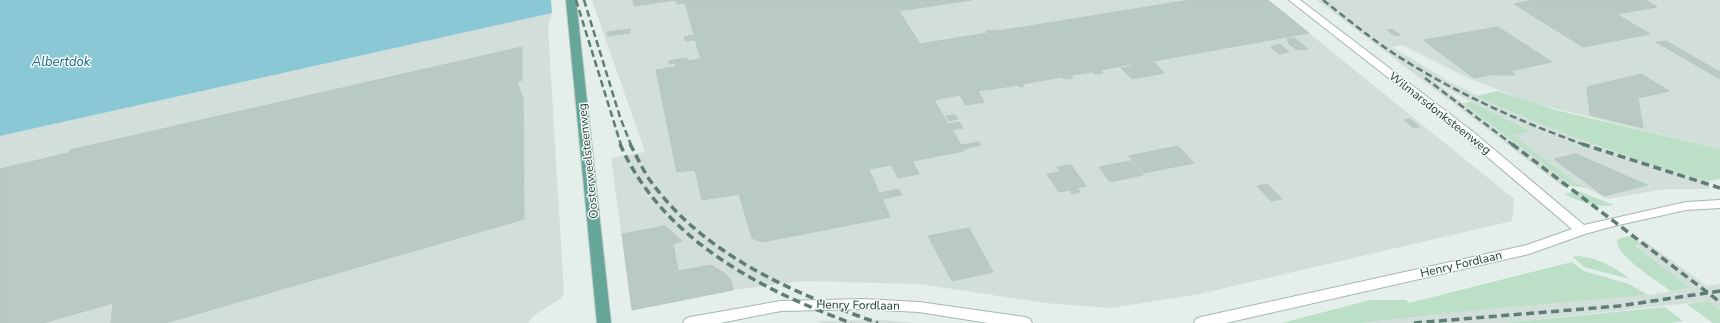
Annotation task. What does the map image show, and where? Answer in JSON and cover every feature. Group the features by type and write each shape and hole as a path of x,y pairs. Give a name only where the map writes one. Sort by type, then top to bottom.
{"main road":[{"name":"Oosterweelsteenweg","path":"571,0 604,323"}],"street":[{"name":"Wilmarsdonksteenweg","path":"1294,0 1468,134 1582,230"},
{"name":"Henry Fordlaan","path":"1201,323 1540,246 1582,230 1686,206 1720,204"},
{"name":"Henry Fordlaan","path":"690,323 781,306 863,304 919,307 1026,323"}],"shaded area":[{"path":"592,0 1268,0 1514,199 1512,221 1199,294 1111,308 1045,303 920,284 802,281 733,290 632,310 611,158 645,152"},
{"path":"1317,0 1720,0 1720,149 1529,102 1466,77 1402,45 1392,47 1450,82 1510,111 1614,152 1708,181 1710,189 1665,189 1607,199 1576,183 1512,135 1531,130 1471,102 1434,81 1572,186 1563,187"},
{"path":"552,13 548,27 564,293 560,299 536,314 527,323 0,323 0,136"},
{"path":"1645,241 1707,286 1720,284 1720,310 1708,301 1503,323 1360,323 1467,311 1648,295 1691,288 1635,244"},
{"path":"883,320 915,323 824,323 817,321"}],"green space":[{"path":"1498,91 1556,110 1720,149 1720,179 1708,181 1619,153 1533,121 1476,96"},
{"path":"1471,102 1532,131 1513,135 1576,183 1587,188 1572,186 1463,103"},
{"path":"1578,191 1614,205 1594,205 1582,202 1564,194"},
{"path":"1630,236 1640,243 1635,245 1691,288 1671,291 1639,268 1624,254 1617,241 1620,238"},
{"path":"1578,256 1593,259 1606,264 1630,279 1584,267 1573,257"},
{"path":"1572,262 1584,271 1629,284 1648,295 1467,311 1360,323 1282,323 1370,300 1406,300 1409,303"},
{"path":"1708,301 1720,310 1720,323 1713,323 1687,304"},
{"path":"1665,307 1683,321 1671,323 1503,323"}],"water":[{"name":"Albertdok","path":"0,0 551,0 552,13 0,136"}],"building":[{"path":"633,0 675,0 634,6"},
{"path":"675,0 971,0 899,11 920,44 988,33 986,31 999,31 1190,0 1268,0 1309,33 1142,63 1154,62 1164,73 1132,79 1121,68 1133,66 1132,64 1100,70 1103,73 1095,74 1092,72 1071,75 1073,78 1064,79 1062,77 1022,84 1024,86 1020,87 1018,85 978,91 984,102 966,105 960,95 934,100 948,124 959,122 963,128 952,130 961,145 979,142 981,145 963,149 964,151 912,161 919,174 898,178 891,165 869,169 879,193 899,189 902,195 882,199 890,217 762,242 752,238 739,194 702,200 695,170 677,172 656,70 676,67 675,63 669,64 669,61 687,58 687,61 701,59 695,40 686,41 684,37 694,35 685,3 677,4"},
{"path":"1534,0 1645,0 1657,7 1616,14 1650,34 1583,47 1514,4"},
{"path":"1498,27 1552,62 1510,71 1516,75 1494,74 1474,78 1423,40"},
{"path":"630,29 630,33 608,36 607,32"},
{"path":"1392,29 1400,35 1395,36 1387,30"},
{"path":"1294,38 1308,49 1297,50 1289,44 1287,39"},
{"path":"1666,41 1720,72 1720,79 1656,42"},
{"path":"1280,44 1289,52 1279,54 1271,47"},
{"path":"522,47 522,80 517,82 523,98 524,219 165,323 111,323 113,303 43,323 0,323 0,169 68,153 70,150"},
{"path":"1641,74 1669,91 1638,98 1643,128 1590,115 1587,87"},
{"path":"955,115 958,119 949,121 946,116"},
{"path":"1410,119 1420,127 1414,128 1404,120"},
{"path":"1178,146 1194,163 1143,173 1129,156"},
{"path":"1576,154 1647,185 1604,196 1554,159"},
{"path":"1131,161 1143,175 1110,182 1099,167"},
{"path":"1071,165 1086,186 1077,188 1080,192 1072,194 1069,190 1059,192 1047,174 1060,172 1057,167"},
{"path":"1267,184 1282,199 1271,201 1257,186"},
{"path":"665,226 682,241 673,244 678,271 711,265 724,273 731,280 733,290 632,310 622,234"},
{"path":"969,228 993,272 952,281 928,236"}],"railway":[{"path":"576,0 621,145"},
{"path":"584,0 620,117 631,145"},
{"path":"1323,0 1384,47 1462,93 1511,116 1584,145"},
{"path":"1425,78 1513,145"},
{"path":"620,144 638,178 661,207 687,233 717,256 749,276 782,294 851,323"},
{"path":"630,144 649,179 671,206 696,229 723,250 782,284 814,299 878,323"},
{"path":"1512,144 1708,293"},
{"path":"1584,145 1720,188"},
{"path":"1708,293 1720,291"},
{"path":"1414,323 1619,306 1708,293"},
{"path":"1708,293 1720,302"}]}
